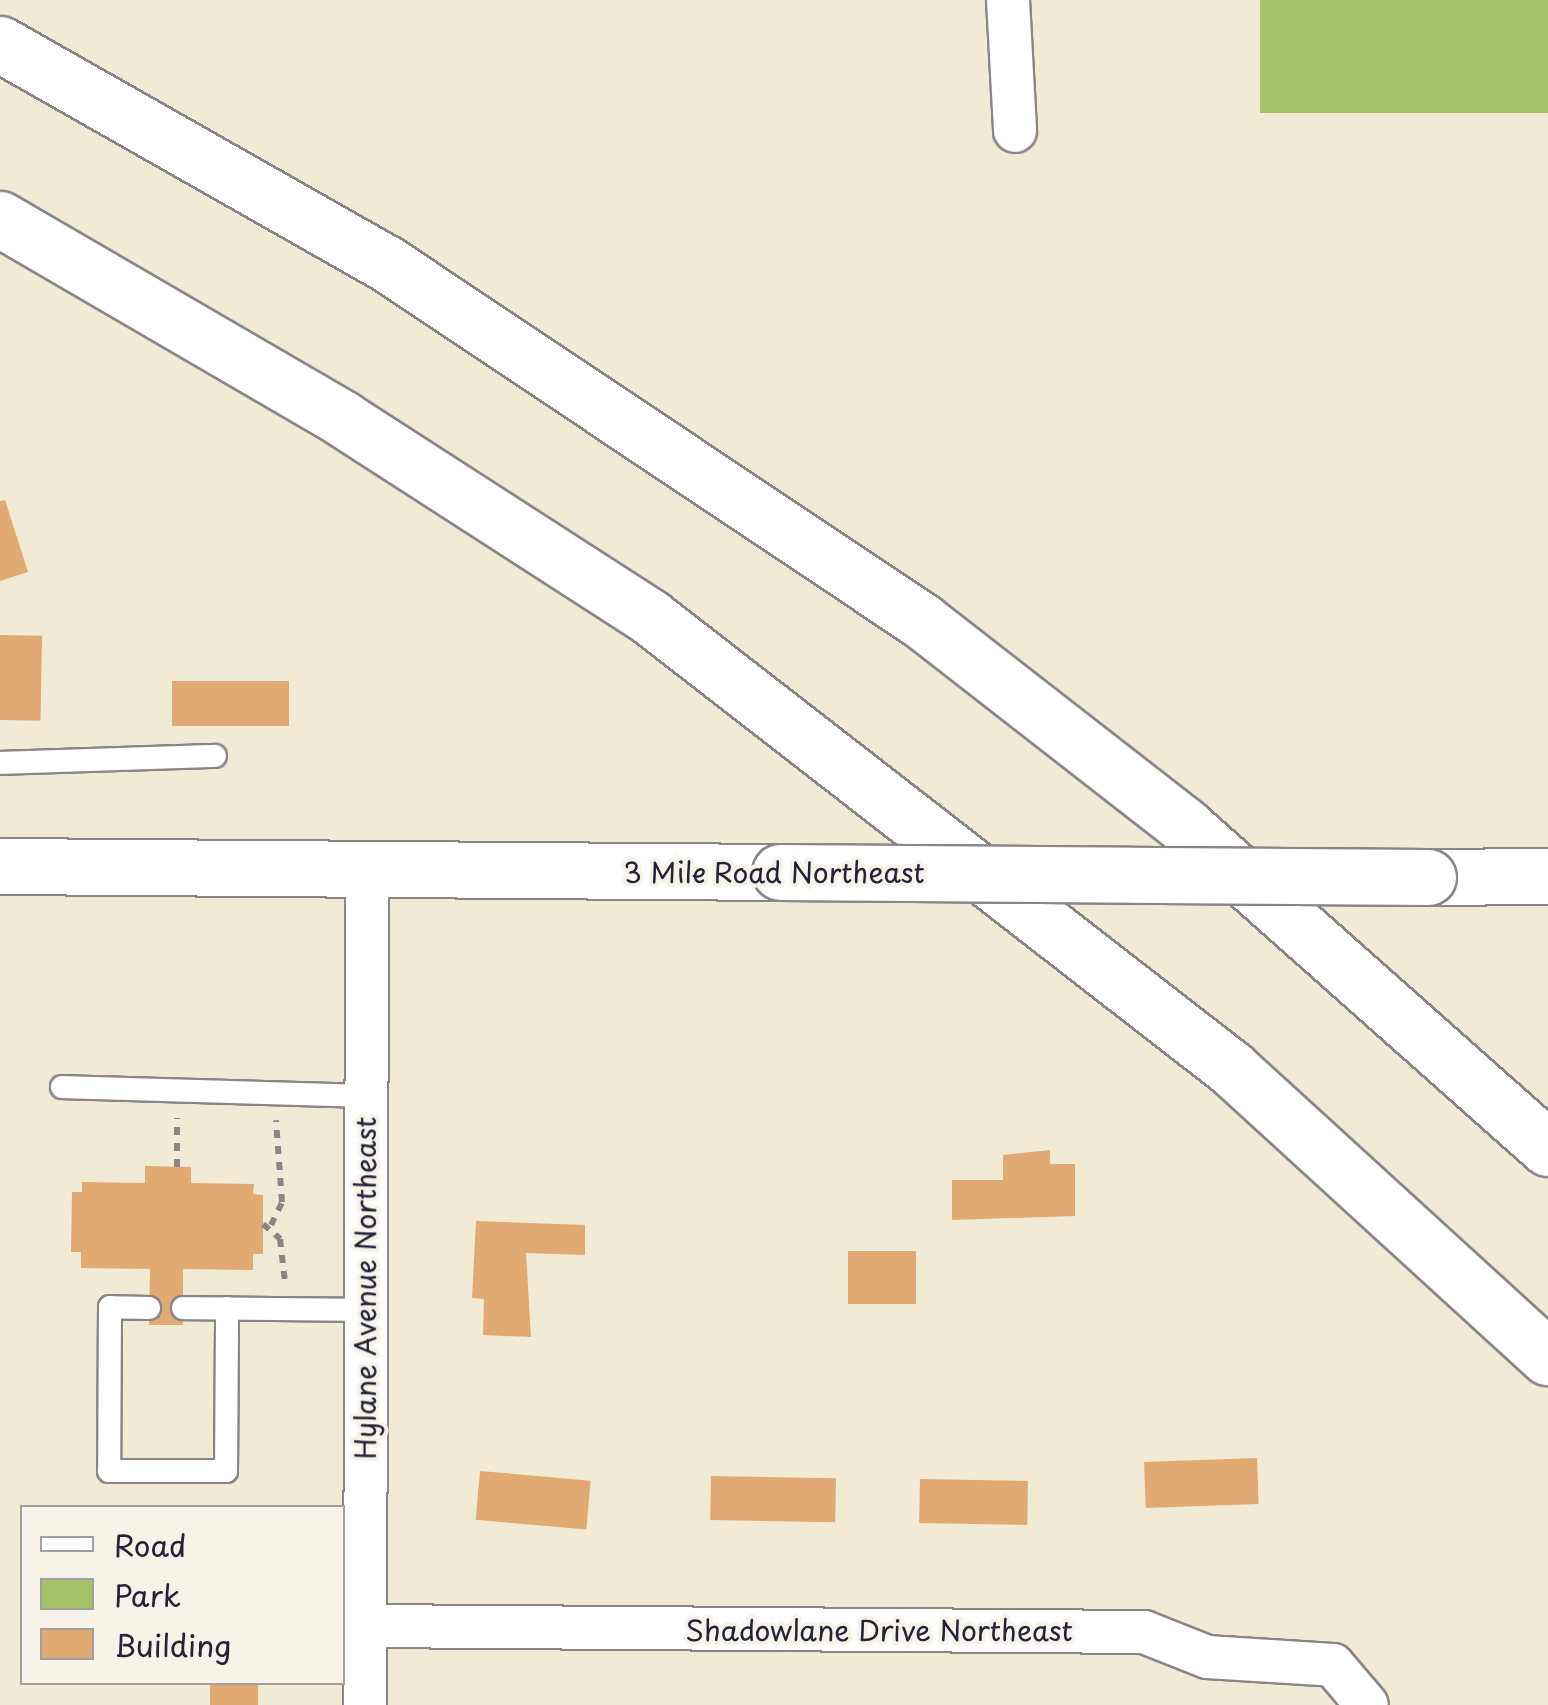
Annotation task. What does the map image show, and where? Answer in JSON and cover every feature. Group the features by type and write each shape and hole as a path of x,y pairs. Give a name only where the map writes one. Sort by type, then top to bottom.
{"main road":[{"path":"0,44 402,273 922,621 1185,826 1548,1148"},
{"path":"0,219 343,419 650,617 1231,1068 1548,1357"},
{"name":"3 Mile Road Northeast","path":"0,866 1548,876"}],"street":[{"path":"1008,0 1015,131"},
{"name":"Hylane Avenue Northeast","path":"366,1705 368,870"},
{"name":"Shadowlane Drive Northeast","path":"365,1626 1144,1632 1207,1658 1333,1664 1367,1705"}],"lane":[{"path":"0,763 216,756"},
{"path":"62,1087 365,1096"},
{"path":"150,1308 110,1307 109,1471 226,1471 226,1308"},
{"path":"183,1308 365,1310"}],"path":[{"path":"177,1090 177,1167"},
{"path":"276,1093 282,1189 267,1224 283,1250 285,1309"}],"green space":[{"path":"1260,0 1548,0 1548,113 1260,113"}],"building":[{"path":"5,500 28,572 0,581 0,501"},
{"path":"0,635 42,636 41,721 0,720"},
{"path":"172,681 289,681 289,726 172,726"},
{"path":"1050,1150 1050,1164 1075,1164 1075,1216 952,1220 952,1180 1003,1180 1003,1155"},
{"path":"145,1166 191,1167 191,1183 254,1184 253,1194 263,1195 263,1254 253,1254 253,1270 183,1269 183,1325 149,1325 150,1269 81,1268 81,1252 71,1252 72,1192 82,1192 82,1182 145,1183"},
{"path":"476,1221 585,1225 585,1255 526,1253 531,1337 483,1335 484,1299 472,1298"},
{"path":"848,1251 916,1251 916,1304 848,1304"},
{"path":"1257,1458 1259,1504 1146,1508 1144,1462"},
{"path":"480,1471 591,1481 586,1529 476,1520"},
{"path":"711,1476 836,1478 835,1522 710,1520"},
{"path":"920,1479 1028,1481 1027,1525 919,1523"},
{"path":"210,1685 258,1685 258,1705 210,1705"}]}
